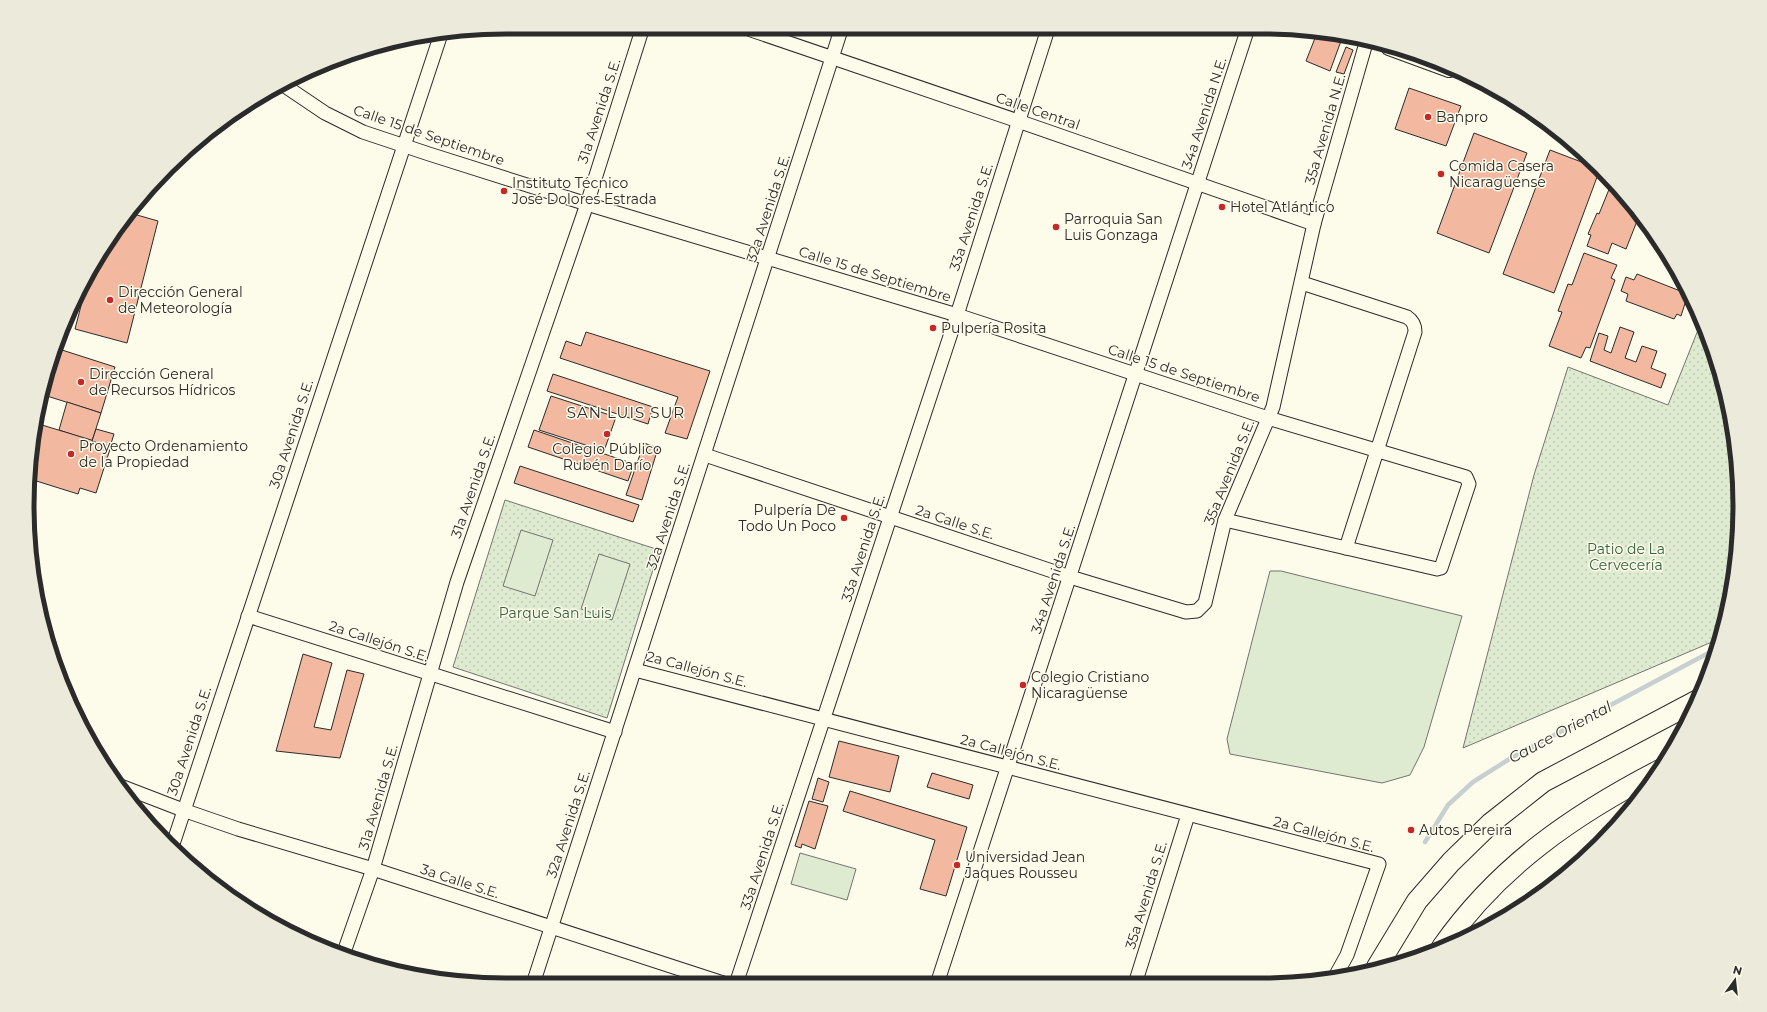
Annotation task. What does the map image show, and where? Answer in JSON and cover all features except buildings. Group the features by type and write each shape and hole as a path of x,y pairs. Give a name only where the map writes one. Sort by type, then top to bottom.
{"main road":[{"path":"1380,963 1417,901 1451,862 1492,823 1543,782 1689,705"},
{"path":"1448,939 1465,917 1487,893 1546,839 1577,817 1633,792"}],"street":[{"name":"31a Avenida S.E.","path":"345,950 373,869 466,554 587,204 641,34"},
{"name":"Calle Central","path":"763,34 1314,224"},
{"name":"32a Avenida S.E.","path":"535,978 769,259 840,34"},
{"name":"33a Avenida S.E.","path":"738,978 957,315 1046,34"},
{"name":"34a Avenida N.E.","path":"1198,185 1246,34"},
{"name":"30a Avenida S.E.","path":"174,841 439,39"},
{"name":"35a Avenida N.E.","path":"1314,224 1365,46"},
{"name":"Calle 15 de Septiembre","path":"288,88 325,113 363,132 404,146 587,204 957,315 1268,418 1466,477 1469,484 1441,568 1437,569 1346,548"},
{"name":"34a Avenida S.E.","path":"939,978 1198,185"},
{"name":"35a Avenida S.E.","path":"1197,611 1205,603 1225,520 1273,406 1302,283 1314,224"},
{"path":"1225,520 1346,548 1376,450 1415,332 1415,325 1412,320 1407,317 1302,283"},
{"name":"2a Calle S.E.","path":"705,454 1070,577 1186,612 1197,611"},
{"name":"2a Callejón S.E.","path":"248,616 615,732"},
{"name":"2a Callejón S.E.","path":"635,670 1378,864 1347,955 1338,972"},
{"name":"3a Calle S.E.","path":"129,789 238,829 373,869 708,978"},
{"name":"35a Avenida S.E.","path":"1137,978 1188,814"}],"green space":[{"name":"Patio de La Cervecería","path":"1698,329 1717,384 1724,414 1732,475 1732,537 1729,568 1724,598 1713,642 1463,748 1534,475 1568,367 1668,405"},
{"name":"Parque San Luis","path":"505,500 659,550 607,718 453,667"},
{"path":"521,530 553,540 535,596 503,586"},
{"path":"599,554 630,564 612,620 581,609"},
{"path":"1270,571 1281,571 1462,616 1424,747 1410,775 1382,783 1230,754 1227,739"},
{"path":"800,853 856,869 847,900 791,884"}],"waterway":[{"name":"Cauce Oriental","path":"1425,842 1448,805 1473,782 1511,758 1710,652"}],"place":[{"name":"Banpro","path":"1428,117"},
{"name":"Comida Casera Nicaragüense","path":"1441,174"},
{"name":"Instituto Técnico José Dolores Estrada","path":"504,191"},
{"name":"Hotel Atlántico","path":"1222,207"},
{"name":"Parroquia San Luis Gonzaga","path":"1056,227"},
{"name":"Dirección General de Meteorología","path":"110,300"},
{"name":"Pulpería Rosita","path":"933,328"},
{"name":"Dirección General de Recursos Hídricos","path":"81,382"},
{"name":"Colegio Público Rubén Darío","path":"607,434"},
{"name":"Proyecto Ordenamiento de la Propiedad","path":"71,454"},
{"name":"Pulpería De Todo Un Poco","path":"844,518"},
{"name":"Colegio Cristiano Nicaragüense","path":"1023,685"},
{"name":"Autos Pereira","path":"1411,830"},
{"name":"Universidad Jean Jaques Rousseu","path":"957,865"}],"district":[{"name":"SAN LUIS SUR","path":"626,412"}]}
